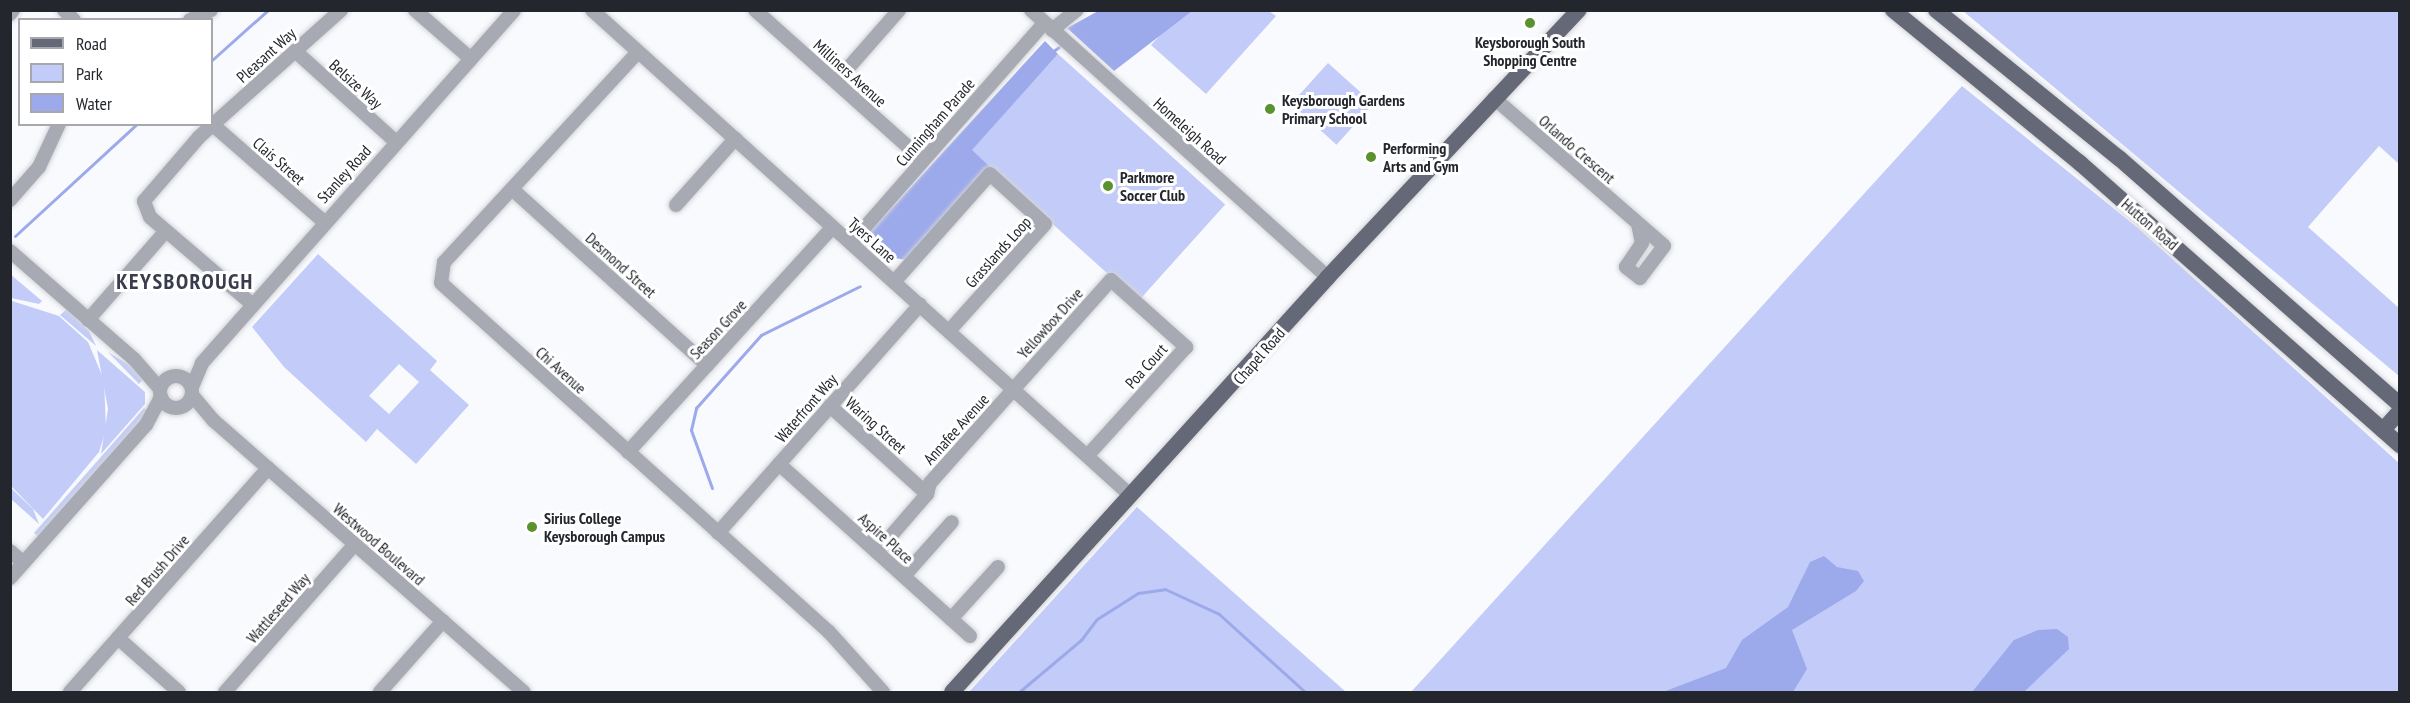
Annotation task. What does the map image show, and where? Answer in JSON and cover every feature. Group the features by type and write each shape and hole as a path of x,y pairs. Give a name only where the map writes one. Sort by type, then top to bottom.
{"main road":[{"name":"Hutton Road","path":"1893,10 2096,177 2400,444"},
{"name":"Hutton Road","path":"1936,10 2119,158 2400,405"},
{"name":"Chapel Road","path":"952,693 1328,277 1572,14"},
{"path":"2383,430 2400,411"}],"street":[{"path":"194,18 211,10"},
{"name":"Pleasant Way","path":"213,125 341,10"},
{"path":"415,10 471,59"},
{"name":"Stanley Road","path":"179,407 192,391 202,363 324,222 514,10"},
{"name":"Tyers Lane","path":"592,10 1088,454 1130,495"},
{"name":"Milliners Avenue","path":"755,10 922,160"},
{"path":"836,82 899,10"},
{"name":"Homeleigh Road","path":"1030,10 1328,277"},
{"name":"Cunningham Parade","path":"851,243 922,160 1048,26 1077,10"},
{"name":"Belsize Way","path":"295,51 396,141"},
{"name":"Chi Avenue","path":"638,52 444,262 441,283 829,632 883,693"},
{"name":"Orlando Crescent","path":"1494,98 1638,224"},
{"name":"Clais Street","path":"213,125 324,222"},
{"path":"10,200 39,166 58,126"},
{"name":"Pleasant Way","path":"166,231 144,206 177,160 212,126"},
{"path":"675,205 735,139"},
{"name":"Grasslands Loop","path":"894,282 990,174 1045,224 949,331"},
{"name":"Desmond Street","path":"512,189 707,365"},
{"name":"Season Grove","path":"627,452 833,227"},
{"path":"88,320 166,231 253,305"},
{"path":"10,251 134,359 161,393 146,425 10,578"},
{"name":"Yellowbox Drive","path":"1014,388 1111,280"},
{"name":"Poa Court","path":"1088,454 1186,347 1111,280"},
{"name":"Waterfront Way","path":"718,533 920,305"},
{"path":"134,359 175,376"},
{"name":"Stanley Road","path":"161,393 175,376 202,363"},
{"name":"Westwood Boulevard","path":"175,376 192,391 213,420 524,693"},
{"name":"Annafee Avenue","path":"877,552 927,494 930,483 1014,388"},
{"name":"Westwood Boulevard","path":"161,393 179,407 213,420"},
{"name":"Waring Street","path":"830,406 927,494"},
{"path":"146,425 179,407"},
{"name":"Aspire Place","path":"779,464 970,636"},
{"name":"Red Brush Drive","path":"70,693 268,468"},
{"path":"904,576 952,522"},
{"name":"Wattleseed Way","path":"225,693 354,545"},
{"path":"10,551 24,563"},
{"path":"951,619 998,567"},
{"path":"380,693 443,621"},
{"path":"118,638 179,693"}],"green space":[{"path":"1182,11 1269,11 1276,16 1206,94 1151,45"},
{"path":"1963,11 2399,11 2399,164 2379,146 2308,227 2399,308 2399,376"},
{"name":"Parkmore Soccer Club","path":"1058,54 1225,205 1138,301 971,151"},
{"path":"1328,63 1373,104 1337,145 1291,104"},
{"path":"1962,86 2138,228 2399,463 2399,692 1411,692"},
{"path":"318,254 437,361 430,370 469,405 416,464 377,429 366,442 284,367 252,327","holes":["399,364 419,382 389,414 369,396"]},
{"path":"10,274 42,301 39,304 11,298"},
{"path":"12,301 59,316 88,342 104,380 106,430 99,452 43,519 11,486"},
{"path":"67,309 89,331 96,346 60,315"},
{"path":"97,350 145,392 145,404 101,454 108,409"},
{"path":"108,352 134,368 145,377 139,384"},
{"path":"144,408 150,413 39,537 34,533"},
{"path":"11,488 33,509 39,524 11,499"},
{"path":"1137,507 1346,692 969,692"}],"water":[{"path":"1100,10 1192,11 1114,71 1067,28"},
{"path":"1045,41 1058,54 972,150 990,167 906,260 895,258 868,234"},
{"path":"1824,556 1837,567 1858,571 1864,581 1856,591 1792,630 1807,669 1793,692 1663,692 1726,668 1742,640 1788,607 1810,562"},
{"path":"2057,629 2068,637 2069,649 2024,692 1972,692 2014,640 2038,630"}],"waterway":[{"path":"213,59 268,10"},
{"path":"1052,52 1059,47"},
{"path":"15,236 135,126"},
{"path":"712,488 691,430 696,408 761,335 860,286"},
{"path":"1019,692 1081,640 1097,619 1138,593 1165,589 1219,614 1305,692"}],"place":[{"name":"Keysborough South Shopping Centre","path":"1530,23"},
{"name":"Keysborough Gardens Primary School","path":"1270,109"},
{"name":"Performing Arts and Gym","path":"1371,157"},
{"name":"Parkmore Soccer Club","path":"1108,186"},
{"name":"Sirius College Keysborough Campus","path":"532,527"}],"district":[{"name":"KEYSBOROUGH","path":"185,282"}]}
